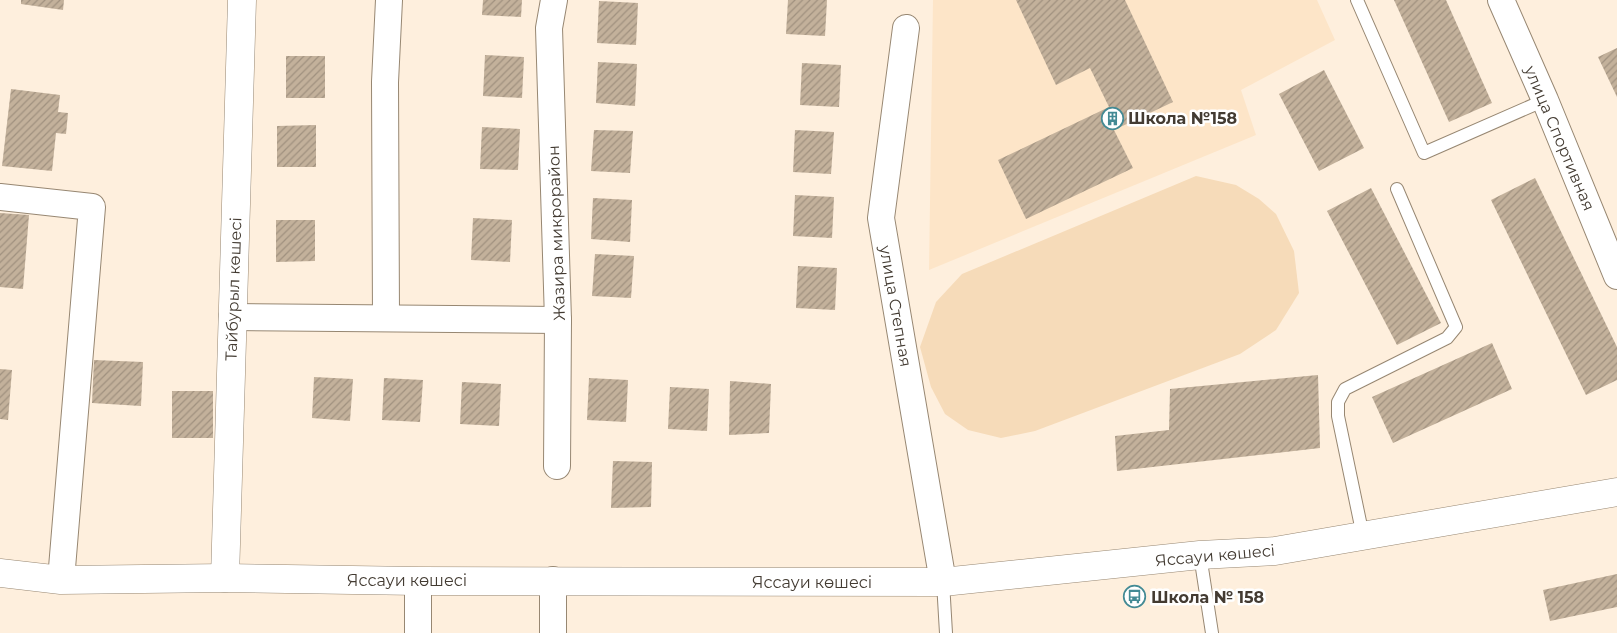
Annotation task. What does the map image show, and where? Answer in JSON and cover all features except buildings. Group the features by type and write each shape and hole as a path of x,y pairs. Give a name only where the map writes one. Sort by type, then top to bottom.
{"main road":[{"name":"Тайбурыл көшесі","path":"225,578 242,0"},
{"name":"Яссауи көшесі","path":"0,573 61,580 225,578 418,581 943,582 1200,555 1275,551 1617,492"}],"street":[{"path":"386,318 385,82 389,0"},
{"name":"Жазира микрорайон","path":"554,0 549,28 558,320 557,466"},
{"name":"улица Спортивная","path":"1501,0 1545,100 1617,276"},
{"name":"улица Степная","path":"906,28 881,218 943,582"},
{"path":"0,197 92,206 61,580"},
{"path":"232,317 558,320"},
{"path":"553,580 553,633"},
{"path":"418,581 418,633"}],"lane":[{"path":"1357,0 1424,153 1545,100"},
{"path":"1362,536 1338,416 1338,402 1345,389 1447,338 1456,327 1397,189"},
{"path":"1200,555 1212,633"},
{"path":"943,582 946,633"}],"shaded area":[{"path":"933,0 1317,0 1335,40 1241,90 1256,135 929,270"},
{"path":"1196,176 1236,185 1259,199 1276,214 1294,251 1299,293 1276,330 1240,354 1035,431 1001,438 968,430 945,414 931,387 920,347 936,302 962,274"}],"place":[{"name":"Школа №158","path":"1112,118"},
{"name":"Школа № 158","path":"1135,597"}]}
